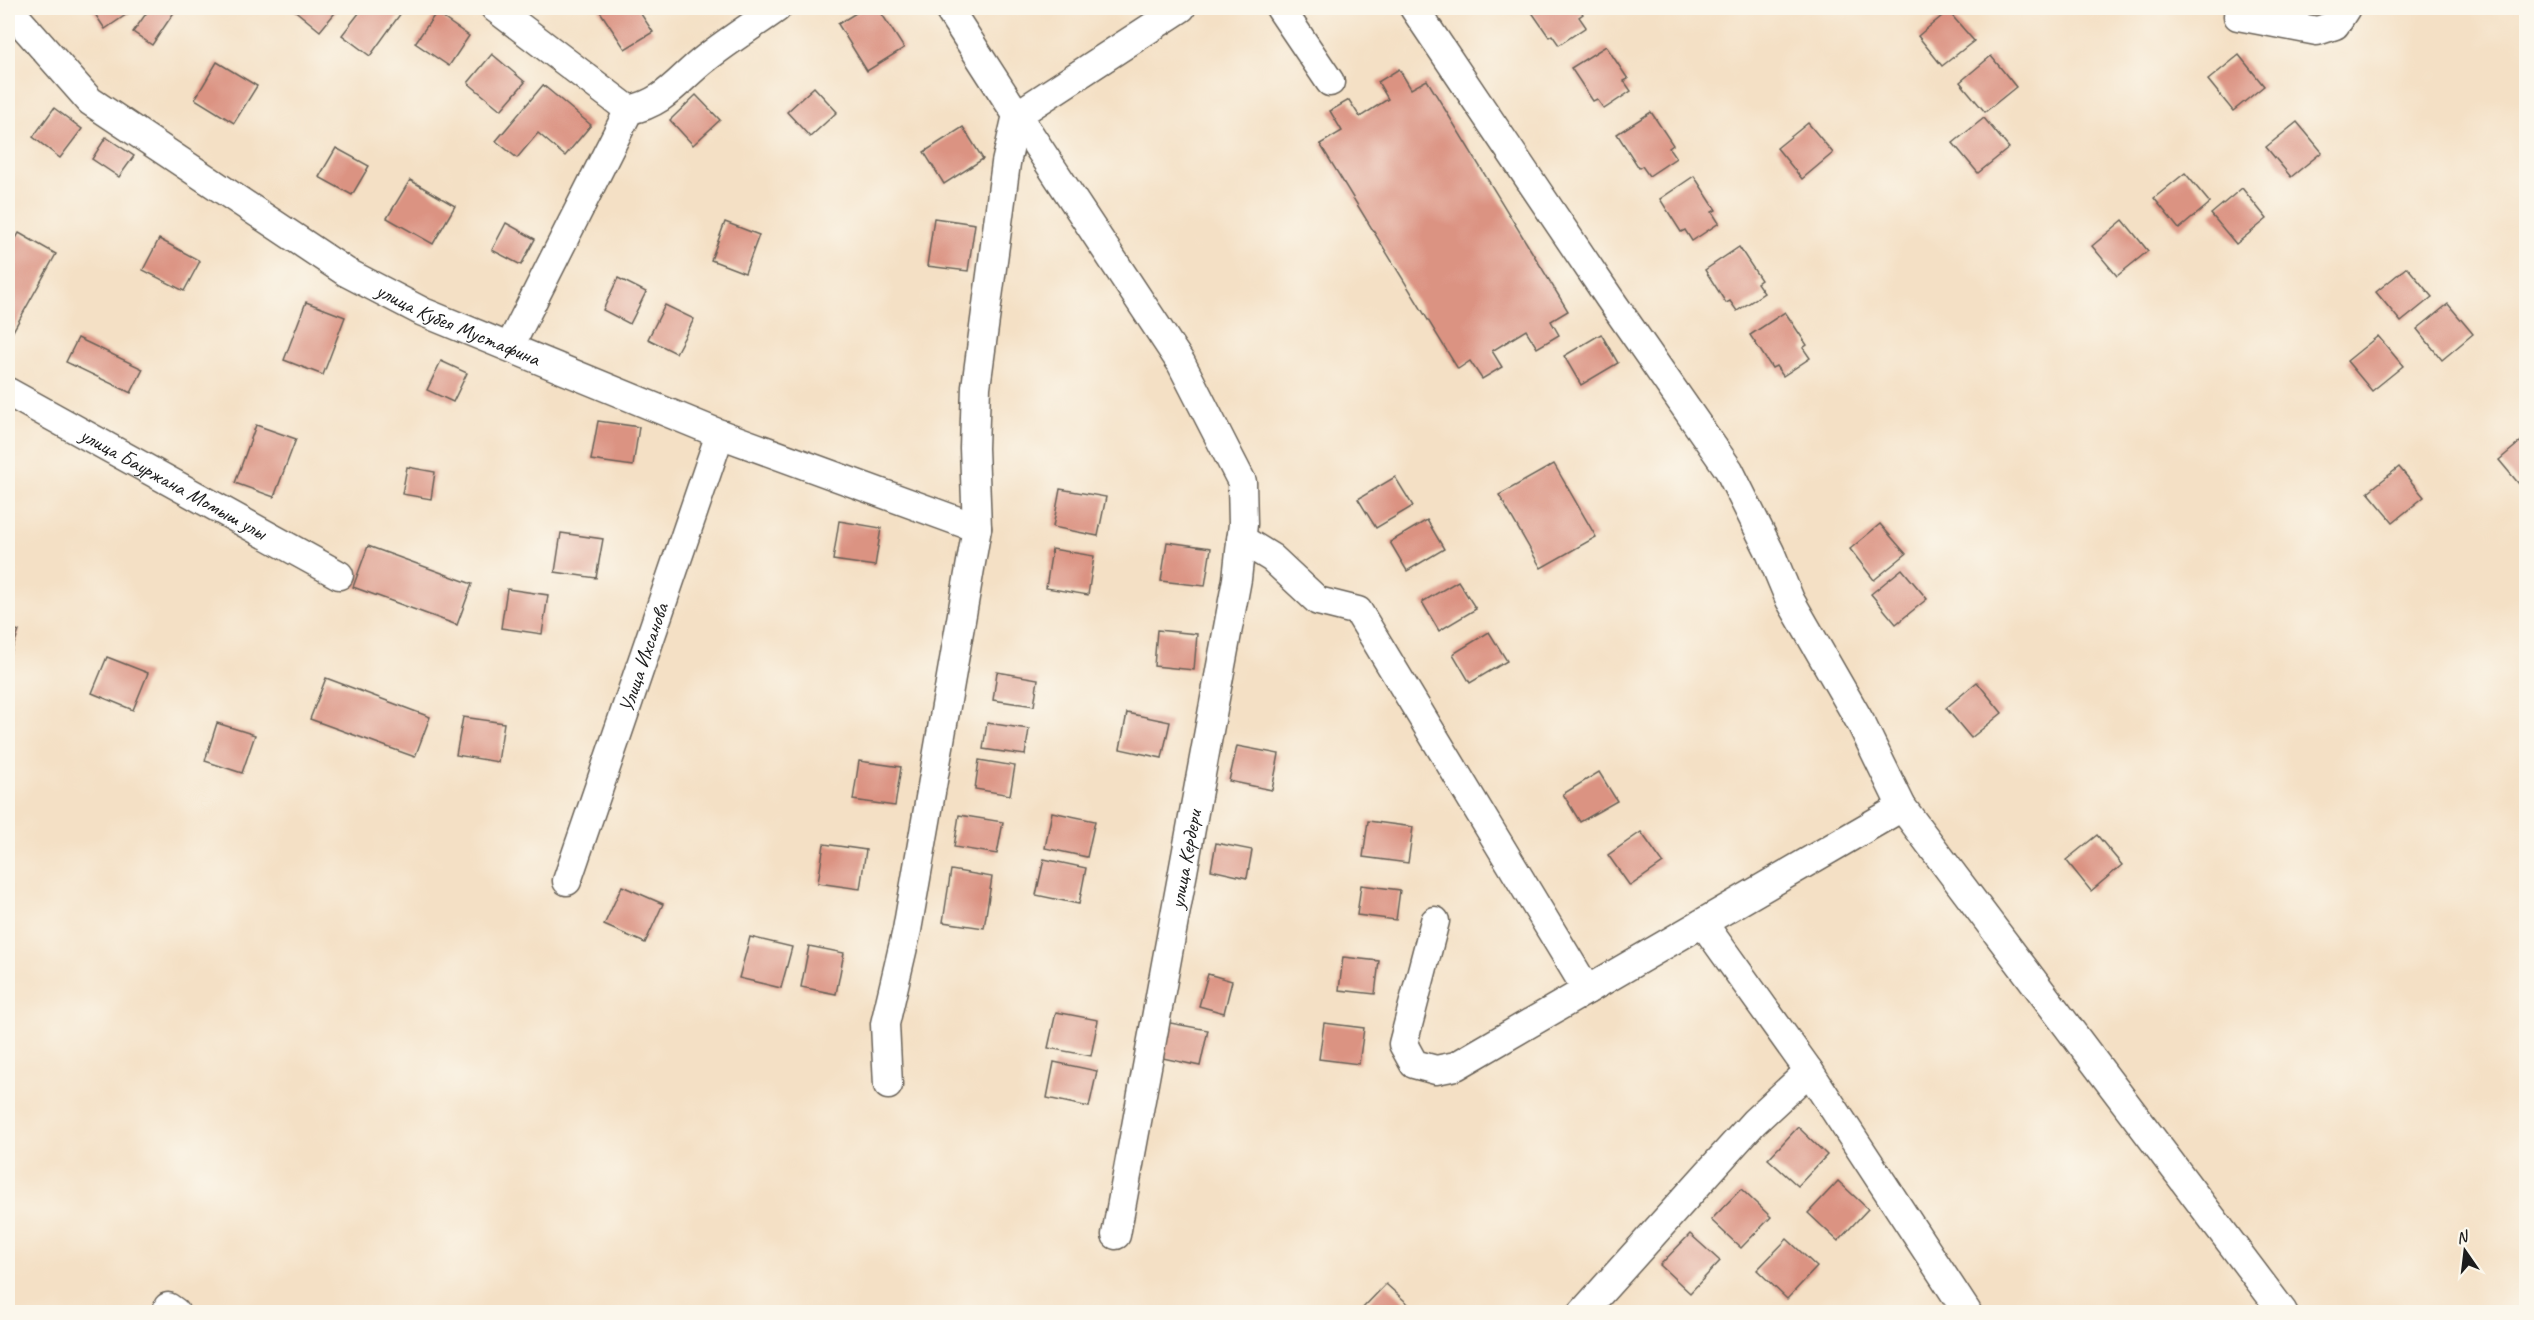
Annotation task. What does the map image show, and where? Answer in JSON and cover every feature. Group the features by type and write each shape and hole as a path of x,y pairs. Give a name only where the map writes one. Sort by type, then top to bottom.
{"street":[{"name":"улица Кубея Мустафина","path":"8,8 90,101 346,272 423,312 720,434 977,528"},
{"path":"495,8 629,110 645,107 664,96 703,60 777,8"},
{"path":"948,8 1017,115"},
{"path":"888,1085 885,1024 907,930 977,528 974,448 976,387 1006,163 1017,115 1181,8"},
{"path":"1280,8 1330,82"},
{"path":"1414,8 1610,299 1729,470 1770,552 1790,600 1862,724 1902,807 2283,1312"},
{"path":"2238,16 2317,31 2335,25 2346,8"},
{"path":"510,346 629,110"},
{"name":"улица Кердери","path":"1017,115 1181,363 1242,482 1243,524 1237,579 1116,1235"},
{"name":"улица Бауржана Момыш улы","path":"8,392 339,576"},
{"name":"Улица Ихсанова","path":"567,881 720,434"},
{"path":"1241,539 1272,558 1318,601 1358,611 1587,990"},
{"path":"1435,921 1403,1044 1414,1064 1436,1070 1456,1066 1902,807"},
{"path":"1703,923 1809,1071 1967,1312"},
{"path":"1583,1312 1754,1122 1809,1071"}],"building":[{"path":"91,8 136,8 105,29"},
{"path":"150,8 177,8 152,45 133,32"},
{"path":"292,8 339,8 320,31"},
{"path":"363,8 393,8 401,13 370,56 342,35"},
{"path":"637,8 653,32 625,49 599,10"},
{"path":"864,8 878,8 904,48 867,71 838,24"},
{"path":"1529,8 1579,8 1583,14 1579,17 1586,27 1559,45 1552,35 1549,37"},
{"path":"1948,11 1974,41 1942,66 1918,36"},
{"path":"436,13 469,36 449,66 415,43"},
{"path":"1606,46 1628,79 1624,81 1631,91 1604,109 1597,99 1593,101 1571,68"},
{"path":"492,54 525,82 501,110 468,83"},
{"path":"2239,55 2264,86 2233,111 2208,80"},
{"path":"1991,56 2016,87 1985,112 1960,82"},
{"path":"217,62 257,86 234,123 195,99"},
{"path":"1399,69 1411,89 1427,80 1568,311 1551,321 1559,335 1537,348 1526,330 1492,351 1502,367 1482,379 1470,361 1458,369 1320,144 1342,131 1330,111 1349,100 1360,117 1388,99 1378,82"},
{"path":"543,85 591,125 565,156 538,133 517,158 496,141"},
{"path":"814,87 837,112 810,137 787,112"},
{"path":"696,95 720,120 693,145 670,120"},
{"path":"54,108 82,129 60,158 33,137"},
{"path":"1651,112 1673,145 1669,148 1676,158 1649,176 1642,166 1639,168 1617,134"},
{"path":"1984,118 2009,148 1978,173 1953,143"},
{"path":"2297,122 2322,152 2291,177 2266,147"},
{"path":"1808,123 1833,153 1802,179 1777,148"},
{"path":"963,127 983,159 944,184 924,152"},
{"path":"106,137 134,156 119,177 92,159"},
{"path":"336,148 369,166 352,195 319,177"},
{"path":"2185,173 2210,203 2179,229 2154,198"},
{"path":"1694,176 1716,210 1712,212 1719,223 1692,241 1685,230 1681,232 1660,199"},
{"path":"410,180 455,206 433,244 387,218"},
{"path":"2242,188 2267,219 2236,244 2211,214"},
{"path":"934,218 975,224 968,271 927,266"},
{"path":"2123,220 2148,251 2117,276 2092,246"},
{"path":"725,222 759,235 745,273 711,260"},
{"path":"506,223 535,239 521,265 492,250"},
{"path":"19,233 56,254 8,340 8,253"},
{"path":"159,239 200,261 184,291 143,270"},
{"path":"1739,247 1761,280 1757,283 1764,293 1737,311 1730,301 1726,303 1705,270"},
{"path":"2407,267 2432,297 2401,322 2376,292"},
{"path":"618,278 646,292 630,324 603,310"},
{"path":"306,302 345,317 323,375 284,360"},
{"path":"2448,304 2473,334 2442,360 2417,329"},
{"path":"665,305 694,319 676,353 648,339"},
{"path":"1785,312 1807,345 1803,348 1810,358 1783,376 1776,366 1772,368 1750,335"},
{"path":"1601,334 1618,363 1581,385 1564,356"},
{"path":"2378,336 2403,366 2372,391 2347,361"},
{"path":"78,338 143,369 131,393 66,362"},
{"path":"441,361 467,373 453,402 427,390"},
{"path":"598,421 639,427 633,466 591,460"},
{"path":"256,425 296,439 274,497 235,483"},
{"path":"2526,437 2526,488 2524,490 2499,460"},
{"path":"1554,464 1596,537 1541,568 1499,495"},
{"path":"407,467 435,472 431,499 402,494"},
{"path":"2399,467 2424,497 2393,522 2368,492"},
{"path":"1395,477 1413,506 1376,528 1358,499"},
{"path":"1060,489 1106,497 1098,536 1053,527"},
{"path":"1427,520 1444,549 1407,571 1390,542"},
{"path":"839,521 881,528 875,566 833,560"},
{"path":"1880,524 1906,554 1874,580 1850,549"},
{"path":"561,533 603,539 596,578 555,572"},
{"path":"1167,542 1211,548 1205,586 1161,581"},
{"path":"368,546 472,584 457,625 353,587"},
{"path":"1052,549 1094,556 1088,595 1046,588"},
{"path":"1902,569 1927,599 1896,624 1871,594"},
{"path":"1458,581 1476,609 1439,631 1422,602"},
{"path":"507,589 548,595 542,634 501,628"},
{"path":"8,627 19,631 8,660"},
{"path":"1157,630 1197,634 1194,670 1154,666"},
{"path":"1489,632 1507,661 1470,683 1453,654"},
{"path":"107,657 148,673 133,710 92,693"},
{"path":"997,672 1038,679 1034,706 993,700"},
{"path":"326,678 430,717 415,757 310,719"},
{"path":"1977,682 2002,713 1971,738 1946,708"},
{"path":"1127,713 1170,722 1162,758 1120,749"},
{"path":"463,717 504,723 498,762 456,755"},
{"path":"217,723 255,735 242,773 205,761"},
{"path":"987,723 1029,729 1025,755 983,749"},
{"path":"1237,746 1279,754 1272,790 1229,781"},
{"path":"979,760 1015,766 1010,795 975,789"},
{"path":"859,761 901,767 895,806 853,800"},
{"path":"1599,772 1617,801 1580,822 1563,794"},
{"path":"1052,812 1095,821 1087,857 1045,848"},
{"path":"959,815 1003,822 997,854 954,847"},
{"path":"1368,821 1413,827 1408,863 1363,857"},
{"path":"1641,832 1663,863 1630,886 1608,855"},
{"path":"2097,835 2122,865 2091,891 2066,860"},
{"path":"1216,843 1252,850 1247,878 1211,870"},
{"path":"824,844 866,850 860,889 818,883"},
{"path":"1044,859 1086,868 1079,904 1036,895"},
{"path":"951,870 992,877 984,928 943,922"},
{"path":"1361,885 1400,890 1396,920 1357,915"},
{"path":"622,886 663,904 645,943 604,925"},
{"path":"750,937 792,947 781,988 739,978"},
{"path":"809,946 844,953 836,994 801,987"},
{"path":"1343,957 1379,961 1375,994 1339,990"},
{"path":"1208,974 1232,981 1224,1013 1199,1006"},
{"path":"1056,1012 1098,1020 1091,1056 1048,1048"},
{"path":"1165,1022 1208,1030 1200,1066 1158,1057"},
{"path":"1324,1023 1364,1028 1359,1064 1319,1059"},
{"path":"1054,1062 1097,1071 1089,1107 1047,1098"},
{"path":"1798,1127 1827,1155 1798,1186 1768,1159"},
{"path":"1838,1181 1868,1209 1838,1241 1808,1213"},
{"path":"1741,1189 1771,1217 1741,1248 1711,1220"},
{"path":"1690,1234 1720,1261 1690,1293 1660,1265"},
{"path":"1787,1239 1817,1267 1787,1299 1757,1270"},
{"path":"1386,1284 1416,1311 1359,1312"}]}
